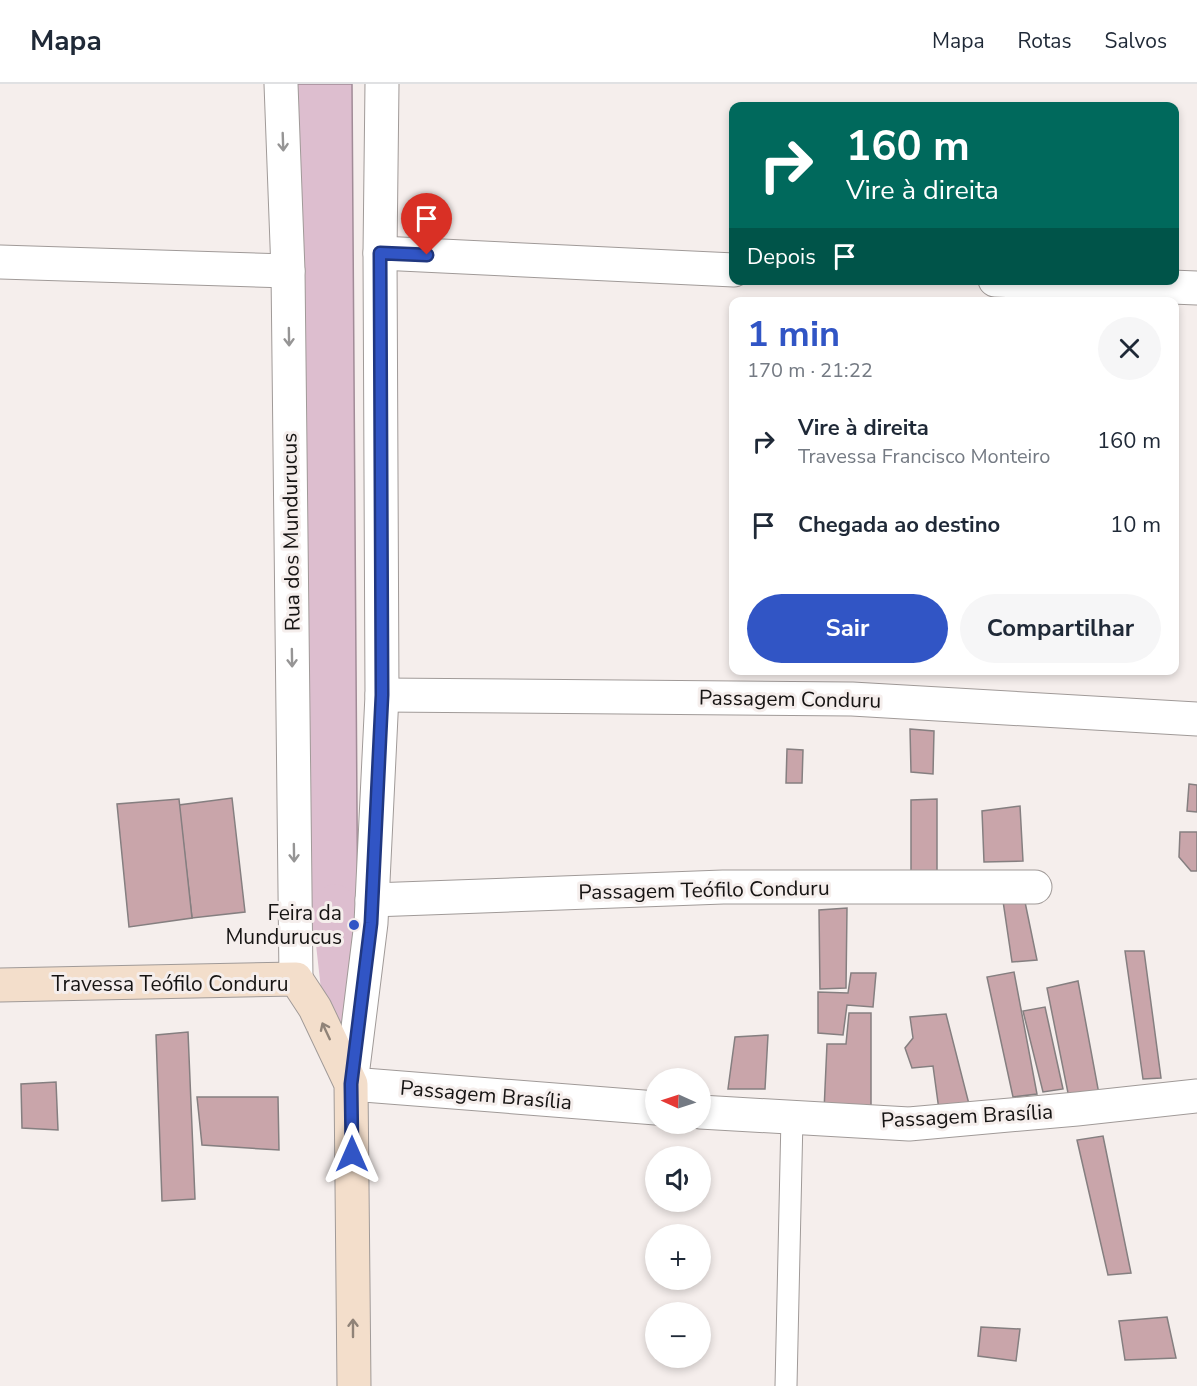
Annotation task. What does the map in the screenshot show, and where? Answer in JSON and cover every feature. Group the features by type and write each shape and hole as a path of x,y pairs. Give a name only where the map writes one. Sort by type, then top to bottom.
{"street":[{"name":"Rua dos Mundurucus","path":"281,84 288,271 296,980"},
{"path":"354,1386 351,1084 371,923 382,695 380,253 382,84"},
{"path":"380,253 729,270"},
{"path":"0,262 288,271"},
{"path":"1121,285 1197,288"},
{"name":"Passagem Conduru","path":"382,695 852,699 1197,720"},
{"name":"Passagem Teófilo Conduru","path":"372,900 723,887 1035,887"},
{"name":"Travessa Teófilo Conduru","path":"0,985 296,980 315,1008 351,1084"},
{"name":"Passagem Brasília","path":"351,1084 645,1107"},
{"name":"Passagem Brasília","path":"711,1113 909,1124 1077,1109 1197,1095"}],"lane":[{"path":"786,1386 792,1118"}],"shaded area":[{"path":"297,84 352,84 358,955 331,957 309,939"}],"building":[{"path":"910,729 934,731 933,774 911,772"},
{"path":"787,749 803,750 802,783 786,783"},
{"path":"1189,784 1197,785 1197,812 1187,811"},
{"path":"232,798 245,912 192,918 179,805"},
{"path":"179,799 192,918 129,927 117,804"},
{"path":"937,799 937,884 911,882 911,800"},
{"path":"1020,806 1023,861 984,862 982,811"},
{"path":"1180,832 1197,832 1197,871 1191,871 1179,857"},
{"path":"1003,901 1025,902 1037,960 1012,962"},
{"path":"847,908 846,988 820,989 819,910"},
{"path":"1125,951 1144,951 1161,1078 1143,1079"},
{"path":"1014,972 1037,1094 1013,1097 987,977"},
{"path":"851,973 876,973 873,1007 847,1005 843,1035 818,1033 818,992 848,993"},
{"path":"1078,981 1099,1094 1069,1098 1047,988"},
{"path":"1045,1007 1063,1089 1043,1092 1023,1011"},
{"path":"849,1013 871,1013 871,1108 824,1111 827,1044 846,1044"},
{"path":"946,1014 970,1108 939,1110 933,1066 912,1068 905,1048 913,1038 910,1017"},
{"path":"188,1032 195,1199 162,1201 156,1035"},
{"path":"768,1035 765,1089 728,1089 735,1037"},
{"path":"56,1082 58,1130 22,1128 21,1084"},
{"path":"197,1097 278,1097 279,1150 202,1145"},
{"path":"1103,1136 1131,1273 1108,1275 1077,1140"},
{"path":"1167,1317 1176,1358 1125,1360 1119,1321"},
{"path":"981,1327 1020,1329 1016,1361 978,1356"}],"waterway":[{"path":"335,904 335,939 349,1064"}],"place":[{"name":"Feira da Mundurucus","path":"354,925"}],"route":[{"path":"352,1154 351,1084 371,923 382,695 380,253 427,255"}]}
